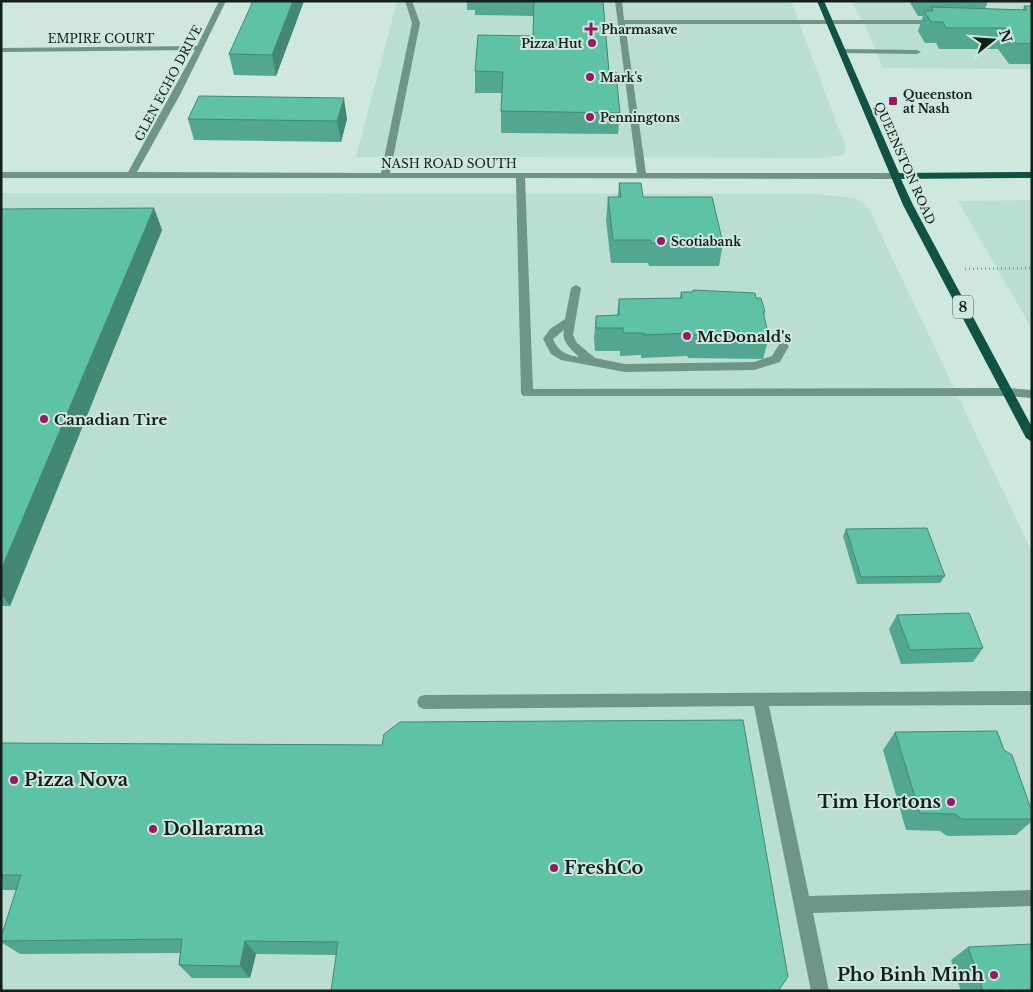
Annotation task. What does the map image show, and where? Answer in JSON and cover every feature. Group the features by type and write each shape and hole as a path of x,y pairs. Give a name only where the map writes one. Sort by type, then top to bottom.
{"main road":[{"name":"QUEENSTON ROAD","path":"820,1 908,206 1031,434"},
{"path":"896,176 1032,175"}],"street":[{"name":"GLEN ECHO DRIVE","path":"131,175 200,48 222,1"},
{"path":"385,176 416,23 408,1"},
{"path":"618,1 642,176"},
{"path":"621,22 945,22"},
{"name":"EMPIRE COURT","path":"1,50 200,48"},
{"path":"842,52 917,52"},
{"name":"NASH ROAD SOUTH","path":"1,175 896,176"},
{"path":"520,176 527,392 1008,392 1032,394"},
{"path":"576,288 568,336 572,345 592,361"},
{"path":"570,321 548,339 555,354 566,360 592,361 626,368 754,366 776,359 784,346"},
{"path":"424,702 1032,698"},
{"path":"760,700 820,991"},
{"path":"802,905 1032,898"}],"path":[{"path":"943,270 1032,268"}],"shaded area":[{"path":"397,1 791,1 846,148 843,155 823,158 356,157"},
{"path":"851,1 1032,1 1032,69 883,68 866,27"},
{"path":"1,193 818,194 853,198 861,201 869,209 1032,552 1032,991 1,991"},
{"path":"1032,200 1032,329 958,201"}],"building":[{"path":"253,1 293,1 272,55 229,54"},
{"path":"534,1 603,1 609,72 616,72 620,113 501,111 503,72 475,71 478,35 533,36"},
{"path":"1024,6 1032,6 1032,43 1017,44 1006,28 946,28 943,22 931,22 924,11 933,11 931,7 1027,10"},
{"path":"199,96 344,98 337,121 188,119"},
{"path":"619,183 641,183 643,197 712,197 723,243 651,243 651,240 613,240 608,197 621,197"},
{"name":"Canadian Tire","path":"154,208 1,570 1,209"},
{"path":"693,290 755,293 756,298 761,298 769,337 692,335 691,333 644,335 644,333 623,333 623,328 596,328 596,316 619,315 619,299 682,298 681,292 693,292"},
{"path":"927,528 945,576 861,577 846,529"},
{"path":"969,613 983,648 910,650 897,615"},
{"path":"743,720 788,977 778,991 331,991 338,942 245,941 240,966 179,965 182,939 1,941 21,875 1,875 1,743 382,745 384,734 400,722"},
{"name":"Tim Hortons","path":"997,731 1004,750 1012,755 1032,812 1032,819 962,819 955,814 920,813 895,732"},
{"name":"Pho Binh Minh","path":"1032,944 1032,991 983,991 968,947"}],"place":[{"name":"Pharmasave","path":"591,29"},
{"name":"Pizza Hut","path":"592,43"},
{"name":"Mark's","path":"590,77"},
{"name":"Queenston at Nash","path":"893,101"},
{"name":"Penningtons","path":"590,117"},
{"name":"Scotiabank","path":"661,241"},
{"name":"McDonald's","path":"687,336"},
{"name":"Canadian Tire","path":"44,419"},
{"name":"Pizza Nova","path":"14,780"},
{"name":"Tim Hortons","path":"951,802"},
{"name":"Dollarama","path":"153,829"},
{"name":"FreshCo","path":"554,868"},
{"name":"Pho Binh Minh","path":"994,975"}]}
